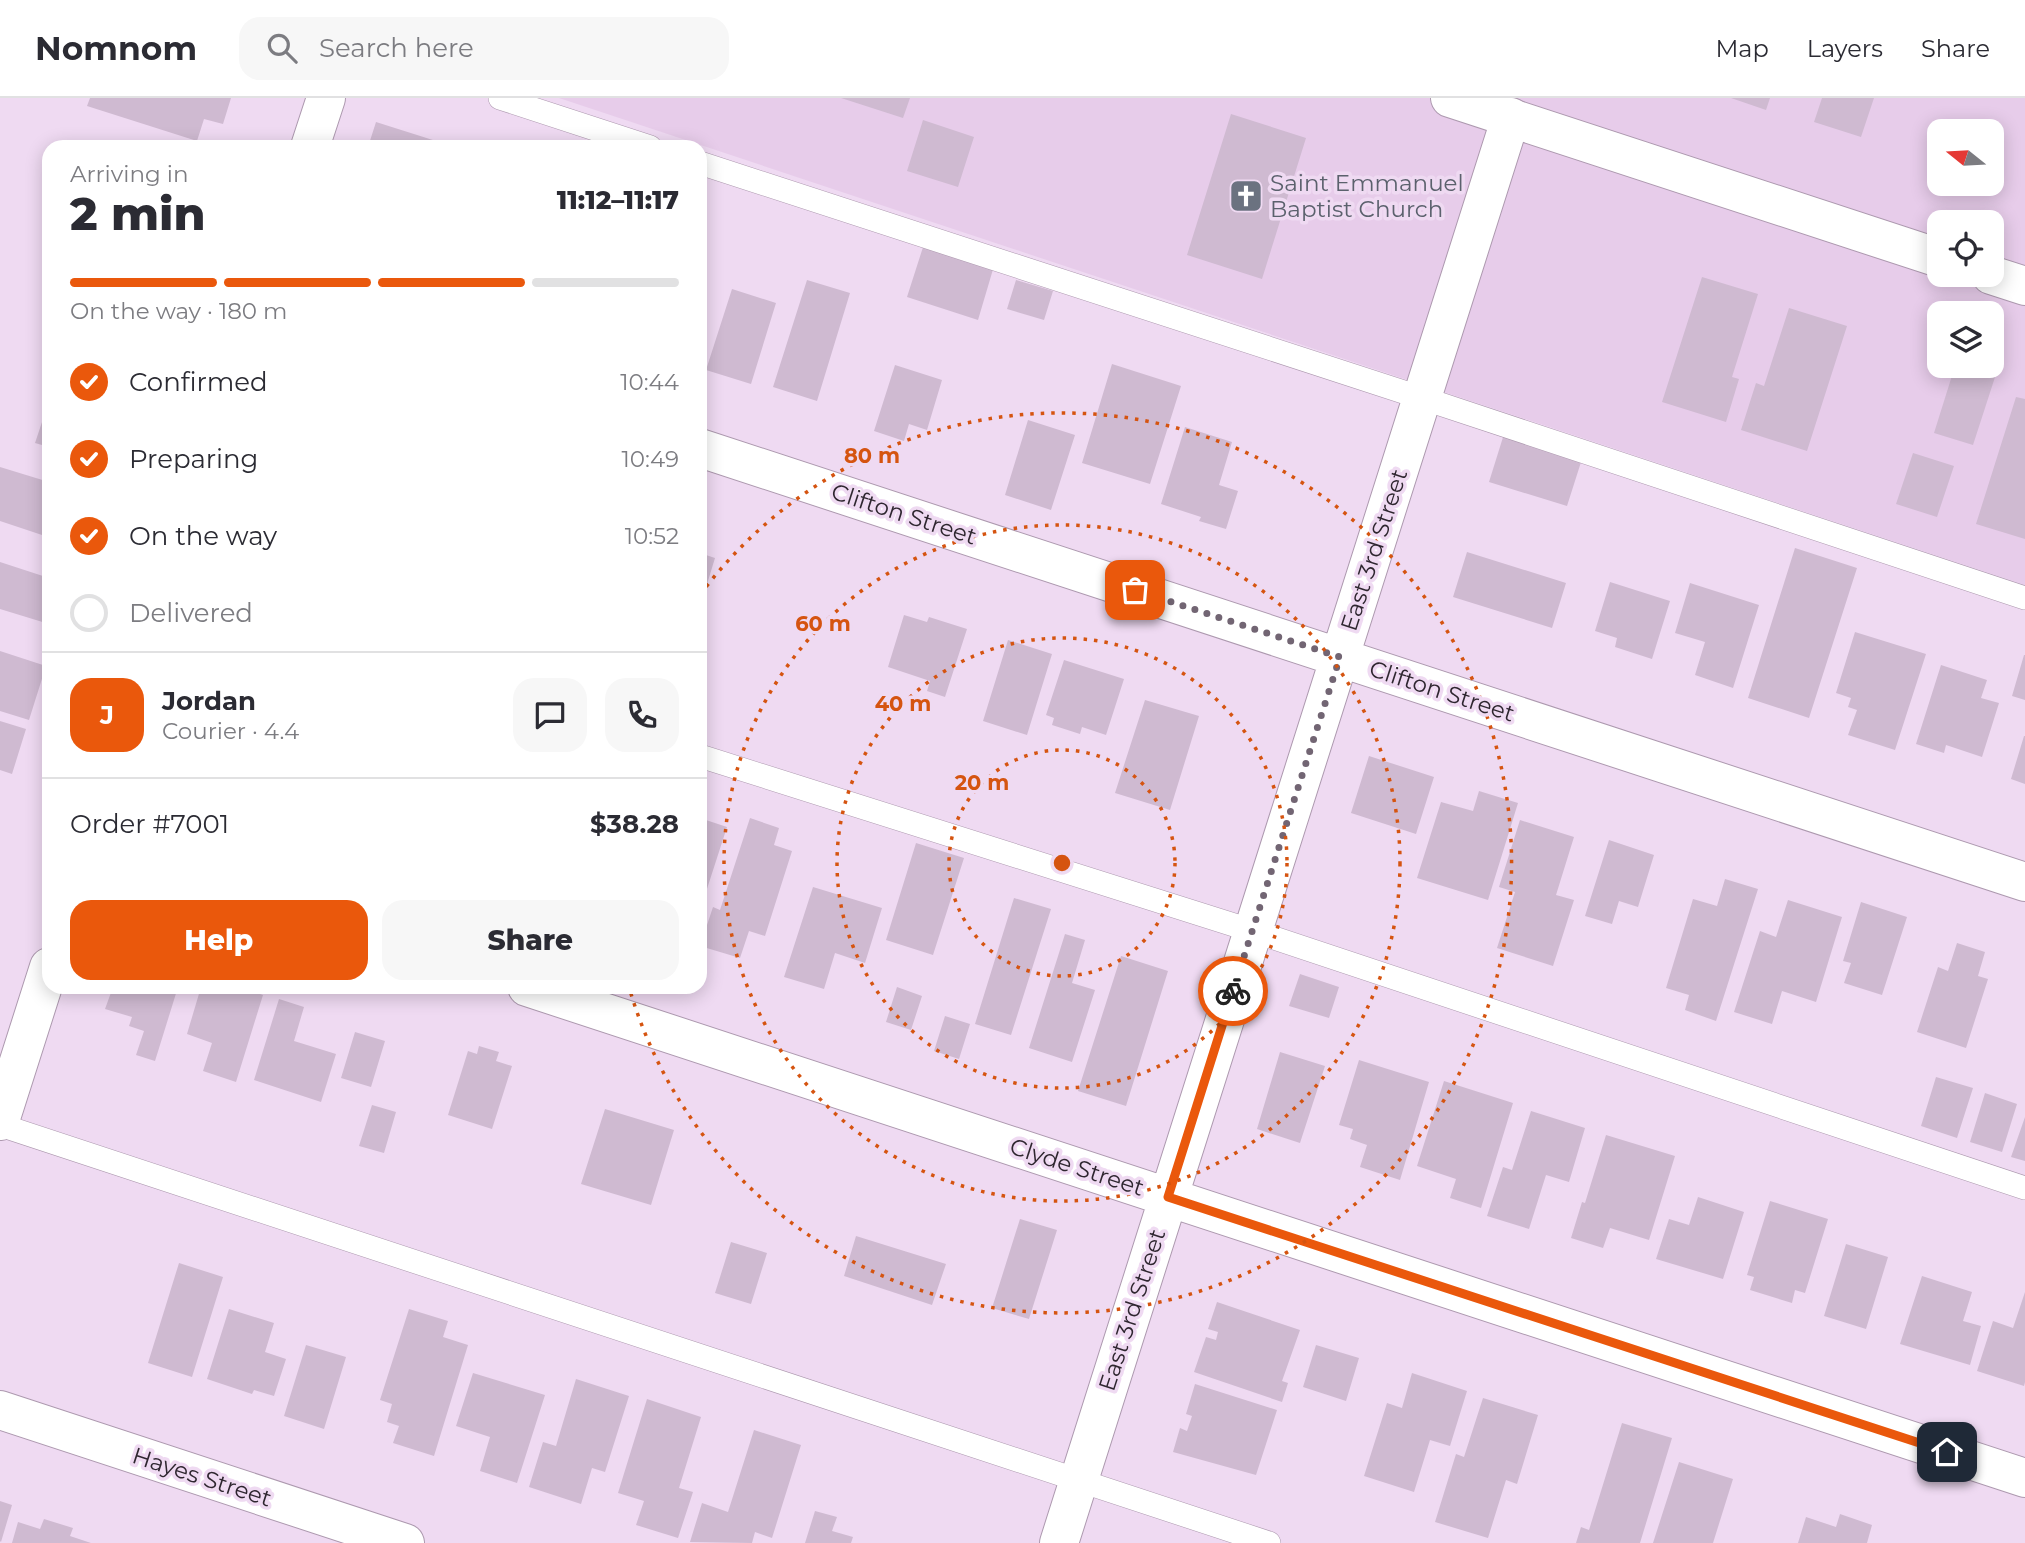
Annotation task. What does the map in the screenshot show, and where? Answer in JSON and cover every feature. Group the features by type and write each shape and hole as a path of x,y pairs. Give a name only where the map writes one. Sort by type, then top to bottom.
{"street":[{"path":"312,140 326,98"},
{"path":"1450,98 1927,254"},
{"name":"East 3rd Street","path":"1059,1543 1511,117"},
{"path":"2004,279 2025,286"},
{"name":"Clifton Street","path":"707,450 2025,882"},
{"path":"0,1123 42,989"},
{"name":"Clyde Street","path":"548,994 2025,1478"},
{"name":"Hayes Street","path":"0,1410 405,1543"}],"lane":[{"path":"500,98 629,140"},
{"path":"707,165 2025,598"},
{"path":"707,758 1253,931 2025,1188"},
{"path":"0,1123 1269,1543"}],"shaded area":[{"path":"559,98 2025,98 2025,585 707,147 707,140 685,140"}],"building":[{"path":"90,98 231,98 223,124 204,119 197,140 87,106"},
{"path":"841,98 910,98 903,118"},
{"path":"1731,98 1770,98 1766,110"},
{"path":"1822,98 1874,98 1861,137 1814,122"},
{"name":"Saint Emmanuel Baptist Church","path":"1231,114 1306,138 1262,279 1187,255"},
{"path":"923,120 974,137 958,187 907,171"},
{"path":"376,122 433,140 370,140"},
{"path":"924,244 994,266 978,320 907,297"},
{"path":"1702,277 1758,294 1732,377 1739,379 1726,422 1662,402"},
{"path":"807,280 850,293 817,401 773,387"},
{"path":"1016,280 1053,291 1044,320 1007,309"},
{"path":"732,289 776,303 751,384 707,370"},
{"path":"1789,308 1847,326 1807,451 1741,430 1756,383 1764,386"},
{"path":"1112,364 1181,386 1150,484 1082,463"},
{"path":"895,365 942,380 927,430 909,424 904,441 874,431"},
{"path":"1951,378 1995,378 1973,445 1934,433"},
{"path":"2016,397 2025,399 2025,539 1976,524"},
{"path":"1028,420 1075,435 1051,510 1005,495"},
{"path":"42,422 42,445 35,443"},
{"path":"1185,427 1232,442 1219,485 1238,491 1226,529 1199,521 1201,517 1161,504"},
{"path":"1504,434 1582,459 1567,506 1489,482"},
{"path":"1913,453 1954,466 1937,517 1896,504"},
{"path":"0,467 42,480 42,535 0,521"},
{"path":"1795,548 1857,568 1809,718 1748,698"},
{"path":"1467,552 1566,583 1552,628 1453,597"},
{"path":"707,555 715,558 707,584"},
{"path":"0,562 42,576 42,622 0,609"},
{"path":"1610,582 1670,601 1652,659 1615,647 1617,638 1595,631"},
{"path":"1690,583 1759,605 1733,688 1695,675 1705,642 1675,633"},
{"path":"904,615 927,622 929,617 967,629 945,697 927,691 930,681 888,667"},
{"path":"1855,632 1926,654 1895,750 1848,735 1857,710 1848,707 1851,698 1836,693"},
{"path":"1008,640 1052,654 1027,735 983,721"},
{"path":"0,651 42,665 42,679 29,720 0,711"},
{"path":"2025,655 2025,700 2012,696"},
{"path":"1064,660 1124,679 1106,735 1082,727 1080,734 1052,725 1054,718 1046,715"},
{"path":"1941,665 1987,680 1981,698 1999,703 1982,757 1946,745 1944,753 1916,744"},
{"path":"1145,700 1199,716 1170,810 1115,793"},
{"path":"0,721 26,729 12,774 0,770"},
{"path":"2025,736 2025,784 2011,779"},
{"path":"1369,756 1434,777 1416,834 1351,813"},
{"path":"1479,791 1518,803 1488,900 1417,878 1441,802 1473,811"},
{"path":"750,818 779,828 774,845 792,851 765,936 749,931 740,958 707,948 707,925 713,907 720,910"},
{"path":"707,820 727,827 707,889"},
{"path":"1520,820 1574,837 1556,895 1574,900 1553,966 1497,948 1515,892 1499,887"},
{"path":"1609,840 1654,855 1638,907 1619,901 1612,924 1585,916"},
{"path":"916,843 964,858 933,955 886,940"},
{"path":"1725,879 1758,889 1716,1021 1685,1010 1689,995 1666,988 1693,899 1717,906"},
{"path":"813,887 882,908 865,963 835,953 824,989 784,977"},
{"path":"1014,898 1051,909 1011,1035 975,1024"},
{"path":"1788,900 1842,917 1816,1002 1782,991 1772,1024 1734,1012 1760,931 1776,937"},
{"path":"1861,902 1907,917 1882,995 1844,983 1851,963 1843,961"},
{"path":"1065,934 1085,940 1072,983 1095,990 1072,1062 1029,1048"},
{"path":"1957,943 1985,952 1978,976 1988,979 1966,1048 1917,1032 1938,967 1948,971"},
{"path":"1121,956 1168,971 1126,1106 1078,1091"},
{"path":"1300,974 1339,987 1329,1018 1289,1006"},
{"path":"897,987 922,996 911,1030 886,1022"},
{"path":"110,994 176,994 155,1061 136,1055 144,1031 129,1026 132,1017 105,1009"},
{"path":"199,994 263,995 236,1082 203,1071 212,1043 187,1034"},
{"path":"279,999 304,1007 294,1041 336,1054 321,1102 254,1080"},
{"path":"945,1016 970,1024 959,1059 934,1051"},
{"path":"355,1032 385,1041 371,1087 341,1078"},
{"path":"479,1046 499,1052 496,1061 512,1066 492,1129 448,1115 468,1051 477,1054"},
{"path":"1280,1052 1325,1066 1300,1143 1257,1129"},
{"path":"1359,1060 1429,1082 1400,1180 1360,1167 1367,1145 1350,1139 1353,1129 1339,1125"},
{"path":"1936,1077 1973,1088 1957,1138 1921,1126"},
{"path":"1444,1081 1513,1103 1481,1208 1450,1198 1456,1179 1417,1166"},
{"path":"1985,1093 2017,1104 2002,1152 1970,1142"},
{"path":"372,1105 396,1112 384,1153 359,1146"},
{"path":"605,1109 674,1130 651,1205 581,1184"},
{"path":"1531,1111 1585,1128 1569,1182 1546,1175 1529,1229 1487,1216 1503,1167 1512,1170"},
{"path":"2025,1117 2025,1161 2011,1157"},
{"path":"1606,1135 1675,1156 1649,1240 1610,1228 1603,1248 1571,1238"},
{"path":"1698,1197 1744,1212 1723,1279 1656,1259 1669,1219 1689,1225"},
{"path":"1770,1201 1828,1219 1805,1293 1795,1290 1792,1303 1750,1290 1754,1277 1747,1275"},
{"path":"1020,1219 1057,1230 1029,1319 992,1308"},
{"path":"856,1236 946,1264 932,1305 844,1276"},
{"path":"731,1242 767,1253 751,1304 715,1293"},
{"path":"1846,1244 1888,1257 1866,1329 1824,1316"},
{"path":"179,1263 223,1277 192,1377 148,1363"},
{"path":"1922,1276 1972,1292 1963,1321 1981,1326 1970,1365 1900,1344"},
{"path":"2025,1292 2024,1386 1977,1371 1993,1321 2013,1328"},
{"path":"1217,1302 1300,1330 1282,1381 1288,1383 1282,1402 1194,1372 1206,1337 1216,1340 1218,1332 1208,1329"},
{"path":"229,1309 274,1323 265,1352 286,1359 274,1396 254,1390 252,1394 207,1379"},
{"path":"409,1309 448,1321 443,1337 468,1345 434,1456 393,1443 399,1426 387,1422 392,1404 380,1400"},
{"path":"306,1345 346,1357 324,1429 284,1416"},
{"path":"1316,1345 1359,1358 1346,1401 1303,1387"},
{"path":"473,1373 545,1395 517,1483 480,1471 490,1437 456,1426"},
{"path":"1412,1373 1467,1391 1450,1446 1430,1440 1414,1492 1364,1476 1387,1403 1402,1408"},
{"path":"576,1379 629,1396 605,1472 592,1468 581,1504 529,1487 543,1442 556,1446"},
{"path":"1195,1384 1277,1410 1256,1475 1173,1452 1180,1428 1187,1431 1192,1416 1186,1414"},
{"path":"1483,1398 1538,1415 1517,1484 1506,1480 1488,1538 1435,1522 1456,1454 1464,1457"},
{"path":"647,1399 701,1417 679,1488 693,1492 678,1538 636,1525 644,1501 618,1493"},
{"path":"1622,1423 1672,1438 1640,1543 1576,1543 1581,1527 1589,1530"},
{"path":"754,1430 801,1445 772,1538 755,1532 752,1543 690,1542 702,1503 728,1512"},
{"path":"1679,1462 1733,1479 1713,1543 1653,1543"},
{"path":"0,1501 12,1505 1,1542 0,1541"},
{"path":"815,1511 837,1517 832,1531 853,1537 851,1543 805,1543"},
{"path":"1840,1514 1872,1525 1867,1543 1798,1543 1806,1517 1836,1527"},
{"path":"44,1519 73,1528 70,1536 91,1543 12,1543 18,1522 40,1529"}],"way so far":[{"path":"1135,590 1340,657 1233,991"}],"place":[{"name":"Saint Emmanuel Baptist Church","path":"1246,196"}],"route":[{"path":"1233,991 1168,1197 1947,1452"}]}
